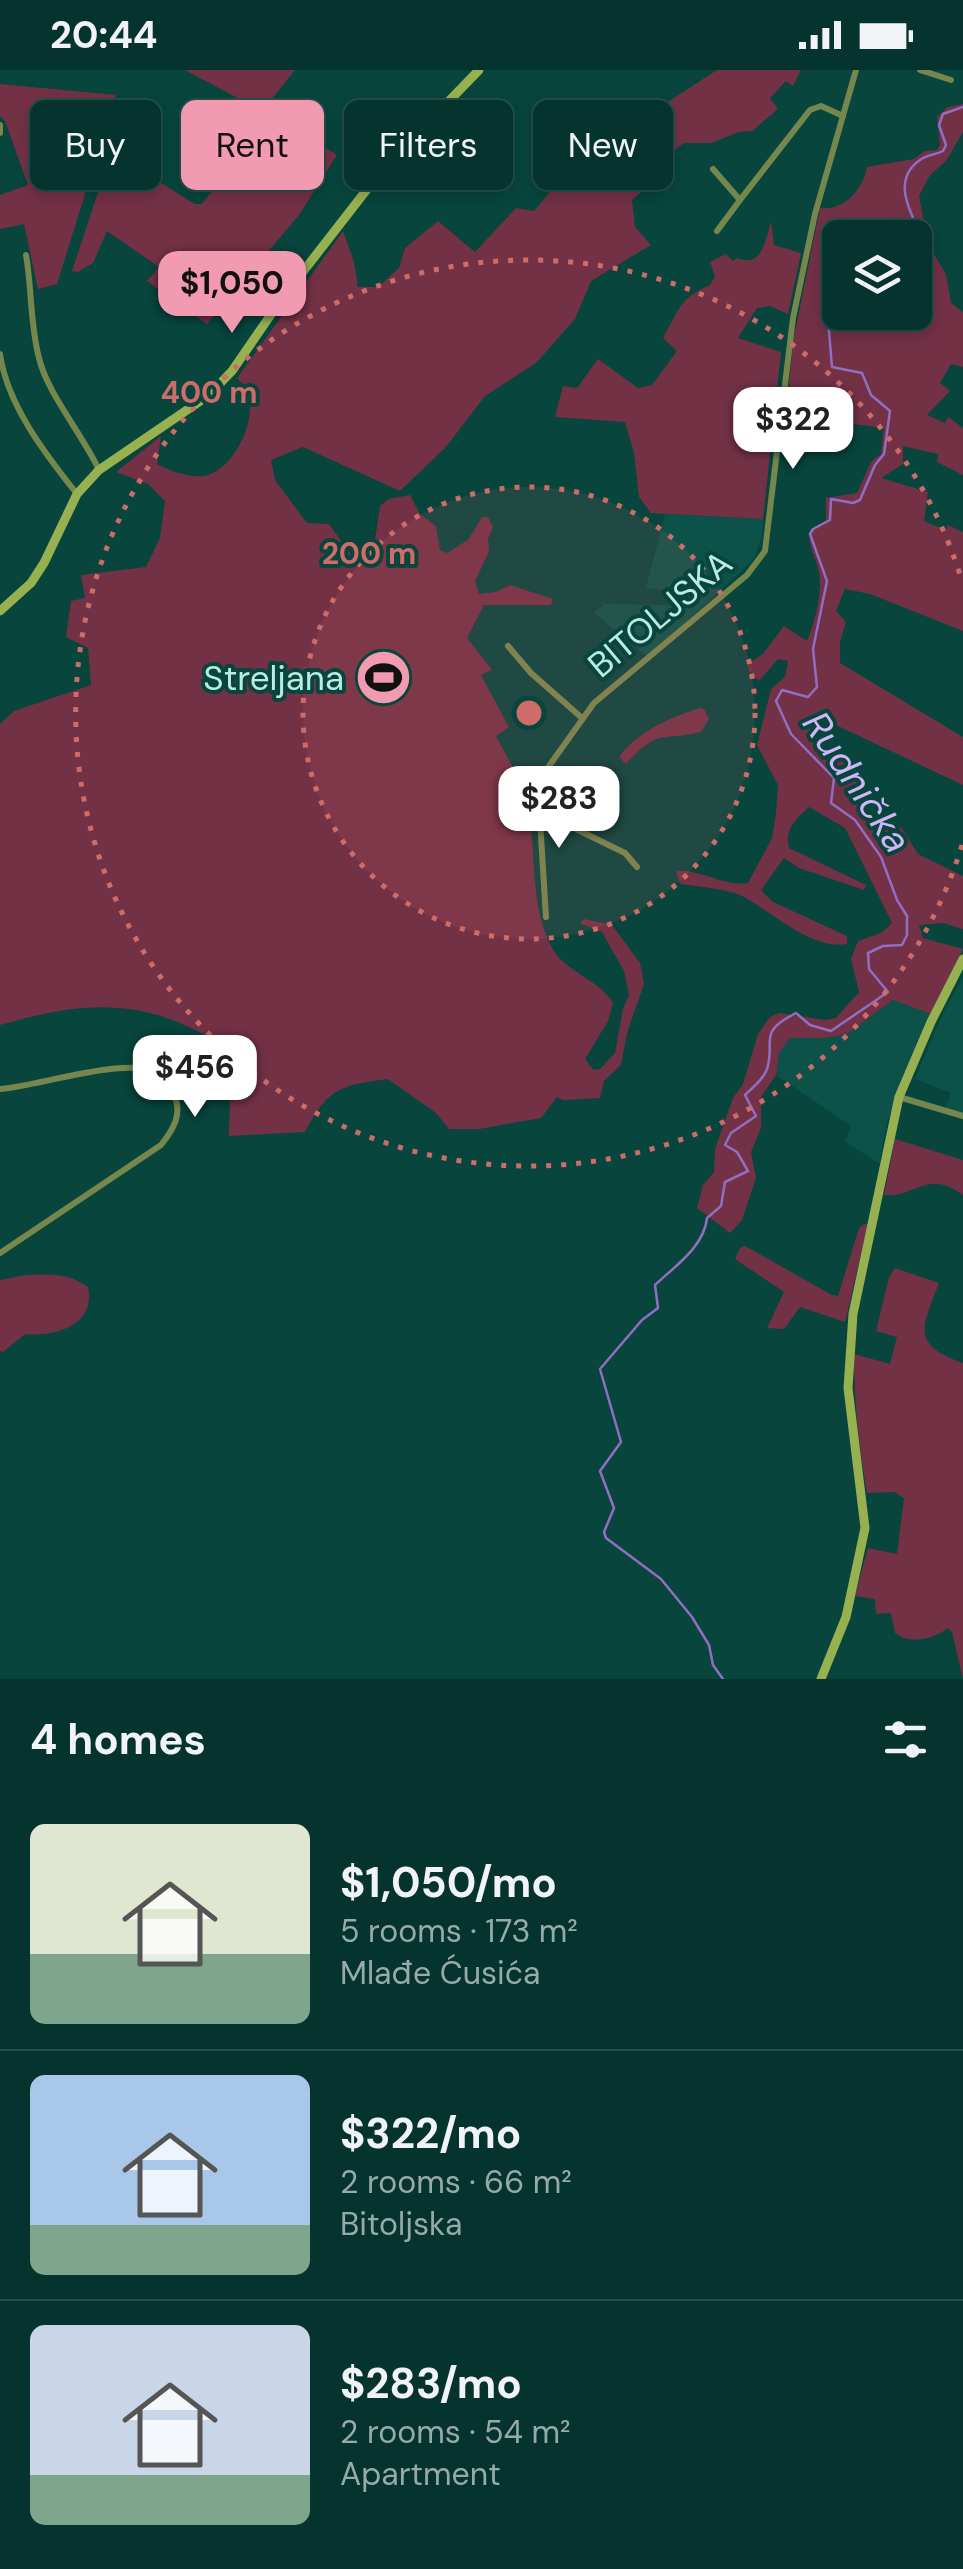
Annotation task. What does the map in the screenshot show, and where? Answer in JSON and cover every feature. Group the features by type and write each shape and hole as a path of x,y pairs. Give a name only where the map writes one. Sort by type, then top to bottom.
{"street":[{"path":"0,611 31,583 44,564 77,494 99,470 209,396 382,170 479,70"},
{"name":"BITOLJSKA","path":"539,811 538,788 544,772 582,718 608,690 700,616 763,558 793,318 812,228 856,70"},
{"path":"920,70 951,80"},
{"path":"717,231 810,110 821,106 843,116"},
{"path":"0,125 0,133"},
{"path":"713,170 740,200"},
{"path":"26,255 39,360 49,385 79,430 99,470"},
{"path":"0,354 20,408 77,494"},
{"path":"508,646 531,674 582,718"},
{"path":"546,916 539,811 625,853 637,867"},
{"path":"821,1679 846,1617 864,1539 864,1500 848,1388 850,1338 899,1097 930,1022 963,959"},
{"path":"0,1089 135,1066 161,1075 177,1100 178,1114 173,1130 161,1145 0,1253"},
{"path":"899,1097 963,1116"}],"shaded area":[{"path":"185,70 295,70 271,100 241,100"},
{"path":"717,70 801,70 793,86 786,81 770,98 778,109 752,131 711,143 684,143 673,151 671,100"},
{"path":"0,84 116,95 114,100 30,100 30,190 86,190 57,284 38,289 24,224 0,229 0,195 28,185 0,116"},
{"path":"963,104 963,132 919,196 924,220 822,220 822,330 932,330 932,254 946,274 951,303 963,312 963,367 951,364 940,383 950,391 927,415 945,423 948,417 963,428 963,475 937,462 938,454 903,446 903,464 881,478 928,492 924,521 963,532 963,631 870,594 845,589 836,611 846,622 840,642 840,663 963,737 963,785 821,718 808,722 821,745 853,769 863,786 864,812 871,821 901,827 918,854 963,876 963,929 943,923 919,925 923,938 963,949 931,1014 893,1000 847,1034 790,1038 779,1053 776,1075 761,1097 761,1128 751,1152 756,1178 742,1220 730,1233 697,1208 703,1185 714,1172 715,1149 733,1098 743,1084 758,1034 770,1017 780,1013 836,1018 859,992 851,959 858,941 881,933 892,923 845,828 809,807 790,830 789,848 866,885 864,890 799,868 784,858 761,890 773,902 847,936 847,944 806,936 735,893 680,884 676,871 748,883 772,838 778,785 757,745 771,689 785,677 788,661 778,659 759,681 748,664 763,654 784,626 807,641 820,586 810,544 811,529 826,521 826,498 857,493 871,462 881,454 884,428 786,415 793,342 820,208 837,206 851,197 867,167 914,159 925,151 937,150 937,117 948,107"},
{"path":"324,147 337,155 324,176"},
{"path":"161,183 195,204 202,204 212,190 315,190 299,215 207,324 147,281 159,267 107,231 93,263 78,272 72,271 99,190 161,190"},
{"path":"552,190 643,190 632,200 635,227 651,245 591,281 575,319 536,363 485,396 446,447 400,491 303,447 271,460 275,480 307,523 329,524 355,560 374,547 380,506 389,499 410,495 420,514 436,526 440,550 447,553 468,540 482,517 488,517 493,527 488,539 489,552 475,581 479,594 510,585 553,599 551,605 484,605 467,638 492,670 481,675 509,727 496,736 526,800 539,911 551,946 613,1003 608,1021 585,1059 594,1070 615,1053 629,995 624,971 602,932 580,923 584,919 612,925 640,963 644,984 621,1065 604,1081 600,1098 557,1097 541,1118 479,1129 449,1129 436,1113 388,1079 338,1091 321,1106 305,1132 229,1136 231,1051 202,1033 146,1012 119,1008 63,1011 0,1025 0,724 14,711 91,685 88,648 66,637 71,601 85,598 81,575 146,567 160,538 165,501 148,484 116,472 161,436 157,464 176,472 205,476 229,460 243,438 250,413 247,390 237,378 343,231 358,287 378,287 399,268 405,248 438,221 475,252 516,208 534,211"},
{"path":"771,221 774,245 801,253 788,314 770,306 757,308 738,338 781,352 763,519 651,513 639,497 634,453 625,422 555,417 563,386 577,388 598,359 638,388 652,385 677,351 663,338 677,312 692,295 710,285 715,276 710,262 726,254 733,261 757,256"},
{"path":"665,514 763,519 762,536 754,559 648,657 594,613 604,604 674,605 677,592 646,588"},
{"path":"700,708 709,719 701,732 654,740 626,764 619,757 655,726"},
{"path":"963,977 963,1113 946,1108 951,1093 915,1079"},
{"path":"893,1000 931,1014 887,1123 879,1164 845,1141 851,1126 776,1075 779,1053 791,1037 847,1034"},
{"path":"895,1139 963,1160 963,1195 950,1187 930,1184 884,1195"},
{"path":"868,1224 845,1322 800,1307 784,1329 767,1328 784,1292 735,1259 740,1248 745,1246 838,1296 859,1228"},
{"path":"895,1268 939,1283 925,1322 927,1341 934,1349 963,1363 963,1679 948,1628 922,1639 901,1637 895,1633 891,1613 876,1614 875,1599 855,1596 868,1548 897,1554 904,1498 894,1492 867,1493 855,1390 854,1354 890,1364 897,1337 876,1331 889,1277"},
{"path":"58,1275 81,1282 88,1287 86,1311 71,1326 49,1333 25,1334 3,1352 0,1280"}],"waterway":[{"name":"Rudnička","path":"914,220 905,193 907,176 922,158 943,151 946,145 939,125 943,114 963,107"},
{"name":"Rudnička","path":"723,1679 692,1617 661,1579 606,1538 604,1532 614,1508 600,1471 621,1442 600,1369 642,1320 658,1308 655,1285 695,1247 707,1218 721,1206 725,1182 748,1171 737,1152 725,1145 731,1133 756,1116 745,1095 767,1069 770,1038 776,1026 796,1013 810,1025 831,1031 888,992 869,969 868,953 883,946 902,945 907,935 907,916 881,857 855,820 831,803 834,778 791,734 776,701 782,690 808,697 817,687 813,649 827,581 810,534 830,520 831,499 853,503 860,500 884,454 890,411 871,395 862,373 832,367 829,330"}],"place":[{"name":"Streljana","path":"383,678"}]}
